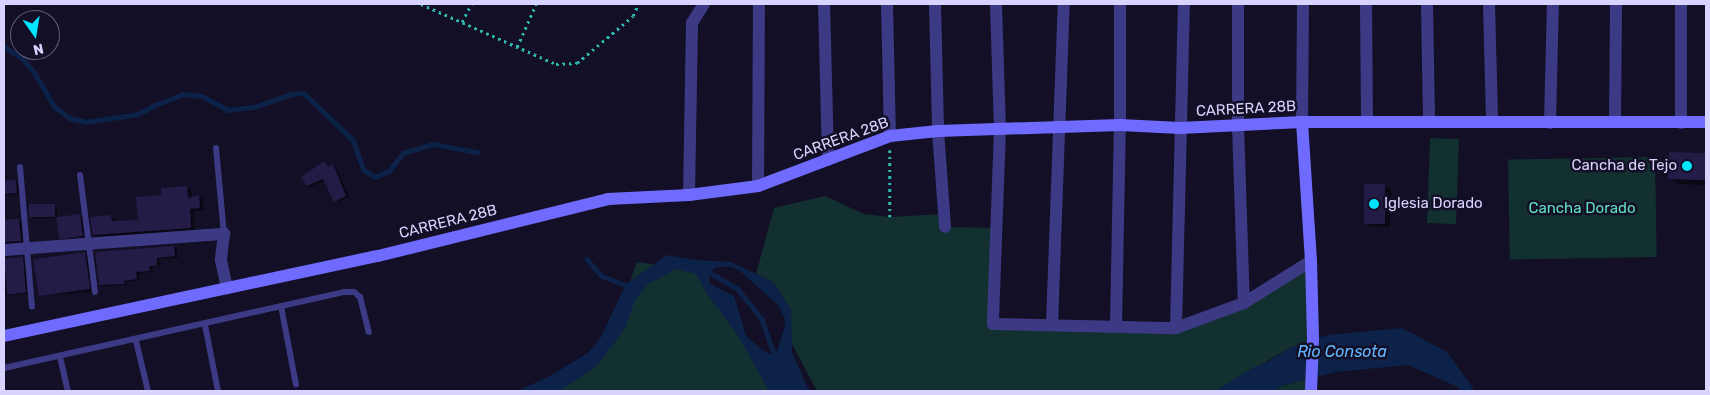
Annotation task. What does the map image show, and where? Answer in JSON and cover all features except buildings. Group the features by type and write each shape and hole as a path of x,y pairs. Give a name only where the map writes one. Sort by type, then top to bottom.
{"street":[{"path":"689,195 692,23 704,4"},
{"path":"758,186 759,4"},
{"path":"824,4 828,160"},
{"path":"887,4 890,136"},
{"path":"935,4 938,131 945,227"},
{"path":"996,4 1000,129 993,324 1176,328 1244,303 1310,261"},
{"path":"1052,324 1064,4"},
{"path":"1116,326 1120,126 1120,4"},
{"path":"1176,328 1184,4"},
{"path":"1238,4 1238,126 1244,303"},
{"path":"1303,4 1302,122 1313,339 1311,391"},
{"path":"1366,4 1368,122"},
{"path":"1427,4 1429,121"},
{"path":"1489,4 1492,122"},
{"path":"1550,123 1553,4"},
{"path":"1615,122 1616,4"},
{"path":"1681,4 1681,123"},
{"name":"CARRERA 28B","path":"4,336 378,256 608,199 689,195 758,186 890,136 938,131 1120,126 1180,128 1302,122 1706,122"},
{"path":"4,250 224,234 221,260 227,288"}],"lane":[{"path":"216,148 224,234"},
{"path":"20,167 29,249 32,306"},
{"path":"80,175 95,292"},
{"path":"4,368 136,341 281,306 354,292 360,297 369,332"},
{"path":"281,306 296,385"},
{"path":"205,325 218,391"},
{"path":"136,341 148,391"},
{"path":"60,357 68,391"}],"path":[{"path":"421,4 556,64 577,63 633,16 638,4"},
{"path":"462,22 471,4"},
{"path":"517,46 536,4"},
{"path":"890,136 890,217"}],"green space":[{"path":"1430,138 1459,139 1456,224 1427,223"},
{"name":"Cancha Dorado","path":"1655,157 1657,257 1510,260 1508,160"},
{"path":"825,196 864,214 890,217 942,214 945,227 996,228 993,324 1176,328 1244,303 1311,261 1313,339 1290,348 1216,391 817,391 791,342 791,310 773,282 756,274 774,208"},
{"path":"637,262 696,270 786,391 519,391 604,357"},
{"path":"1311,377 1311,391 1274,391 1281,386"}],"water":[{"path":"667,255 695,260 731,262 773,282 791,310 792,352 806,385 811,391 769,391 739,337 707,294 696,274 676,269 648,284 635,300 626,327 597,366 559,391 517,391 550,376 589,352 600,339 626,284","holes":["732,267 740,271 778,305 784,317 785,326 777,351 773,355 765,352 746,336 734,296 710,284 709,277 714,268"]},
{"name":"Rio Consota","path":"1402,328 1447,352 1475,391 1460,391 1458,387 1408,365 1336,372 1281,386 1274,391 1215,391 1290,348 1327,335"}],"waterway":[{"path":"4,46 24,60 35,73 55,107 70,118 86,122 138,114 183,94 202,96 228,110 254,107 291,94 304,93 353,140 364,170 375,177 389,171 403,153 433,144 477,152"},
{"path":"587,259 602,276 631,287"},
{"path":"707,271 737,288 762,319 776,360"}],"place":[{"name":"Cancha de Tejo","path":"1687,166"},
{"name":"Iglesia Dorado","path":"1374,204"}]}
